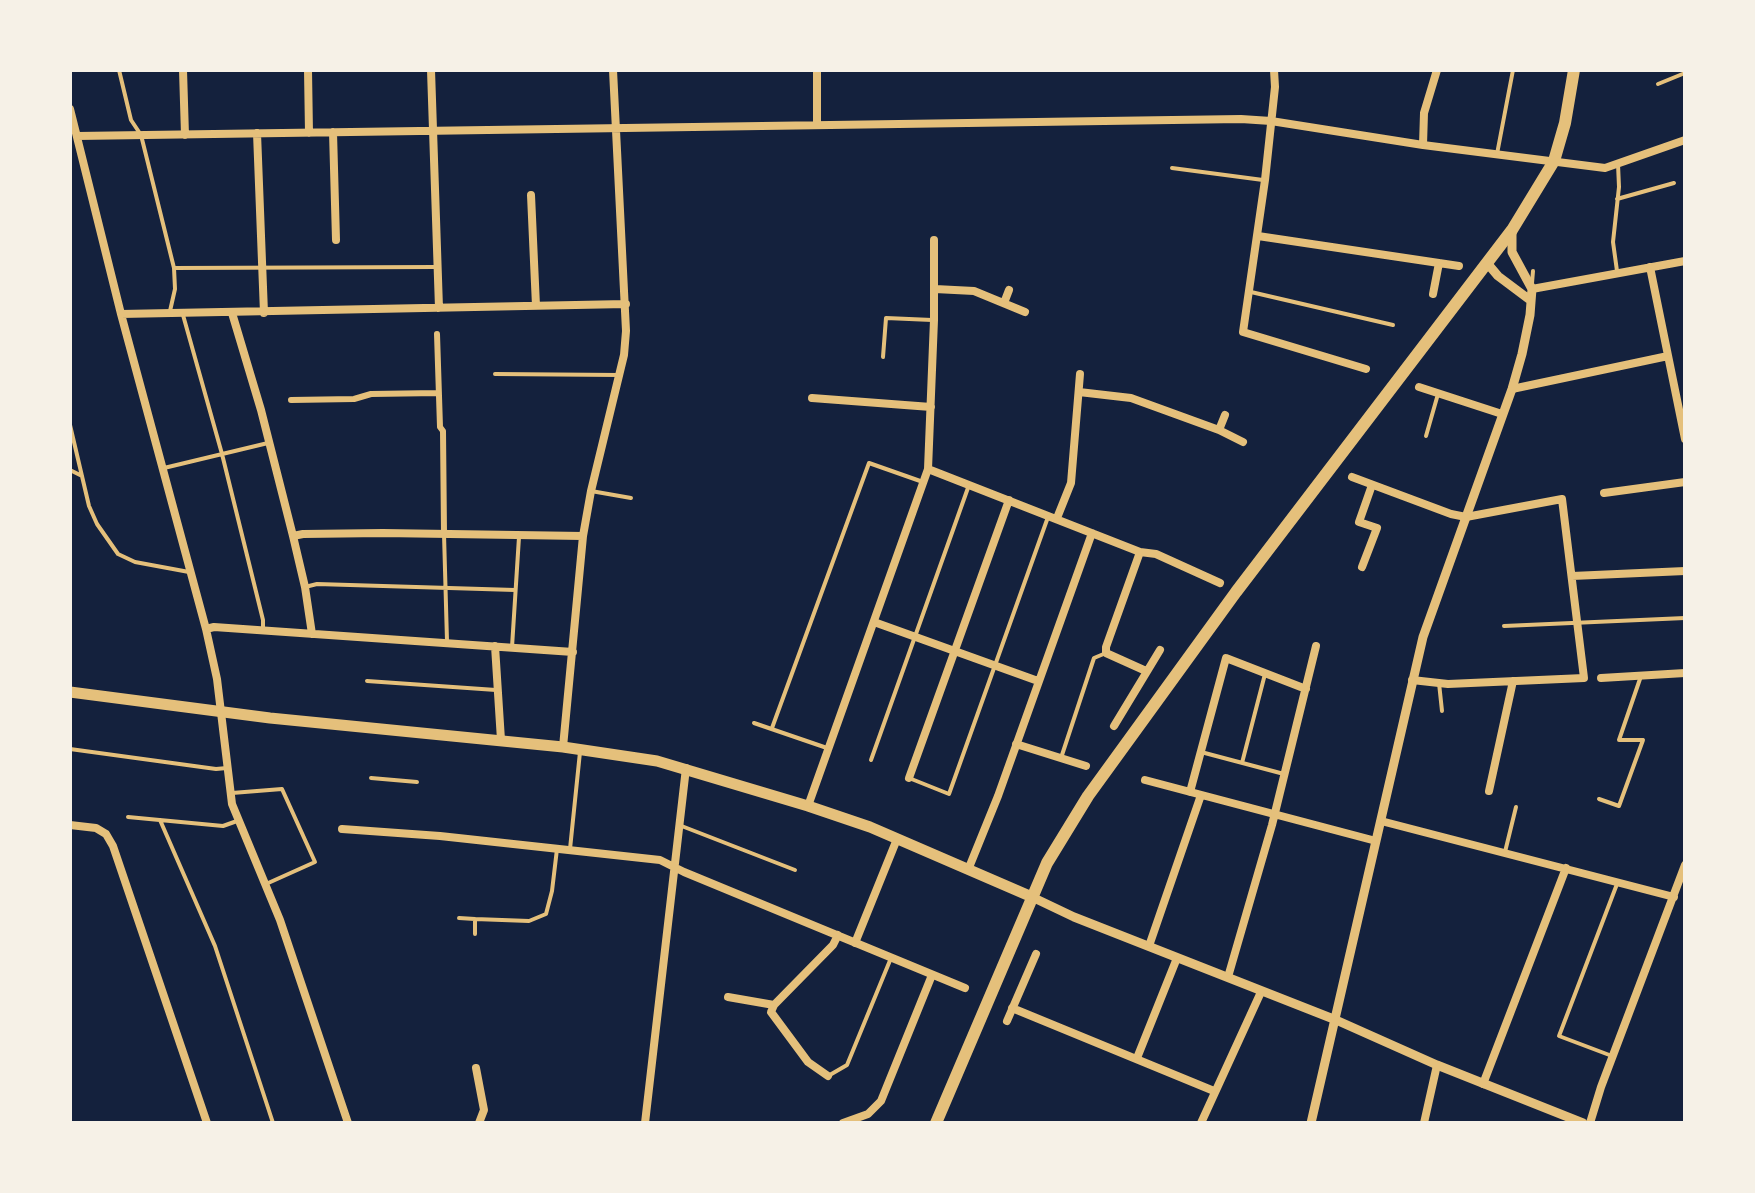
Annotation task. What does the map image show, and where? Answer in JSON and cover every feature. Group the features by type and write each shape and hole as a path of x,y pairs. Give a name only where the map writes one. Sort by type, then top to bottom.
{"main road":[{"path":"936,1123 1047,863 1088,796 1338,454 1512,230 1554,161 1565,123 1574,70"},
{"path":"70,692 221,712 630,756 686,768 808,806 897,839 1032,897"}],"street":[{"path":"183,70 185,135"},
{"path":"308,70 309,133"},
{"path":"431,70 439,308"},
{"path":"563,747 583,536 626,331 613,70"},
{"path":"817,70 817,124"},
{"path":"1274,70 1265,180 1243,332 1366,369"},
{"path":"1423,145 1424,113 1437,70"},
{"path":"70,109 121,314 206,629 217,679 230,793 237,821 266,884 348,1123"},
{"path":"77,136 817,124 1271,121 1423,145 1605,168 1685,140"},
{"path":"333,132 336,240"},
{"path":"257,133 264,313"},
{"path":"531,195 536,306"},
{"path":"1311,1123 1423,637 1522,354 1531,295 1512,252 1512,230"},
{"path":"1258,236 1459,266"},
{"path":"808,806 928,469 934,240"},
{"path":"1487,263 1498,276 1531,295 1618,273 1685,261"},
{"path":"1433,294 1439,263"},
{"path":"1650,267 1685,439"},
{"path":"935,289 974,291 1025,312"},
{"path":"1004,303 1009,290"},
{"path":"121,314 626,304"},
{"path":"232,313 293,536 312,634"},
{"path":"437,334 440,427 443,431 444,533"},
{"path":"1512,389 1668,356"},
{"path":"1053,517 1071,483 1080,374"},
{"path":"1419,387 1502,414"},
{"path":"1079,392 1131,398 1243,442"},
{"path":"291,400 438,393"},
{"path":"812,398 931,407"},
{"path":"1219,430 1225,415"},
{"path":"928,469 1140,552 1156,554 1220,583"},
{"path":"1352,477 1466,517 1562,499 1584,678 1439,683 1412,680"},
{"path":"1604,493 1685,482"},
{"path":"1362,567 1377,528 1359,522 1372,485"},
{"path":"909,778 1009,500"},
{"path":"293,536 444,533 583,536"},
{"path":"968,870 1092,533"},
{"path":"1140,552 1106,653 1146,671"},
{"path":"1572,576 1685,571"},
{"path":"874,622 1038,681"},
{"path":"206,629 263,630 573,652"},
{"path":"495,646 501,740"},
{"path":"1228,977 1275,814 1316,646"},
{"path":"1114,726 1160,650"},
{"path":"1190,792 1226,658 1306,689"},
{"path":"1601,678 1685,673"},
{"path":"1489,791 1513,681"},
{"path":"1016,744 1086,766"},
{"path":"645,1123 686,768"},
{"path":"1145,780 1376,841"},
{"path":"1149,946 1201,795"},
{"path":"1381,821 1674,897"},
{"path":"70,825 96,828 106,834 113,846 207,1123"},
{"path":"342,829 440,836 660,860 965,988"},
{"path":"855,943 897,839"},
{"path":"1590,1123 1685,865"},
{"path":"1483,1084 1566,868"},
{"path":"1032,897 1583,1123"},
{"path":"828,1076 808,1062 788,1031 771,1014 774,1005 822,957 838,935"},
{"path":"1007,1021 1036,954"},
{"path":"1137,1058 1177,958"},
{"path":"843,1123 868,1114 881,1101 932,975"},
{"path":"1201,1123 1261,992"},
{"path":"728,997 774,1005"},
{"path":"1012,1008 1214,1091"},
{"path":"1424,1123 1437,1065"},
{"path":"476,1068 484,1110 479,1123"}],"lane":[{"path":"119,70 131,120 141,135 174,268 175,289 169,314"},
{"path":"1497,154 1513,70"},
{"path":"1658,84 1685,73"},
{"path":"1618,163 1613,242 1618,273"},
{"path":"1172,168 1265,180"},
{"path":"1617,199 1674,183"},
{"path":"174,268 438,267"},
{"path":"1531,295 1533,271"},
{"path":"1249,291 1393,325"},
{"path":"183,313 222,454 263,630"},
{"path":"883,357 886,318 934,320"},
{"path":"495,374 619,375"},
{"path":"1426,436 1438,394"},
{"path":"70,425 89,506 97,524 118,554 135,562 191,573"},
{"path":"164,468 268,443"},
{"path":"772,728 869,463 923,482"},
{"path":"70,470 82,476"},
{"path":"871,760 969,485"},
{"path":"591,491 631,498"},
{"path":"909,778 949,794 1053,517"},
{"path":"444,533 447,643"},
{"path":"512,647 519,535"},
{"path":"305,587 317,584 515,590"},
{"path":"1504,626 1685,618"},
{"path":"1061,758 1094,658 1106,653"},
{"path":"1242,763 1265,674"},
{"path":"1599,799 1619,806 1643,740 1619,740 1641,675"},
{"path":"367,681 499,690"},
{"path":"1439,683 1442,711"},
{"path":"754,723 828,748"},
{"path":"70,749 227,768"},
{"path":"570,849 580,749"},
{"path":"1201,752 1285,774"},
{"path":"371,778 417,782"},
{"path":"230,793 282,789 315,862 266,884"},
{"path":"1505,852 1516,807"},
{"path":"128,817 223,826 237,821"},
{"path":"160,820 215,946 273,1123"},
{"path":"679,825 795,870"},
{"path":"459,918 529,921 542,918 549,909 557,849"},
{"path":"1612,1057 1559,1036 1618,881"},
{"path":"475,919 475,934"},
{"path":"828,1076 847,1065 891,958"}]}
